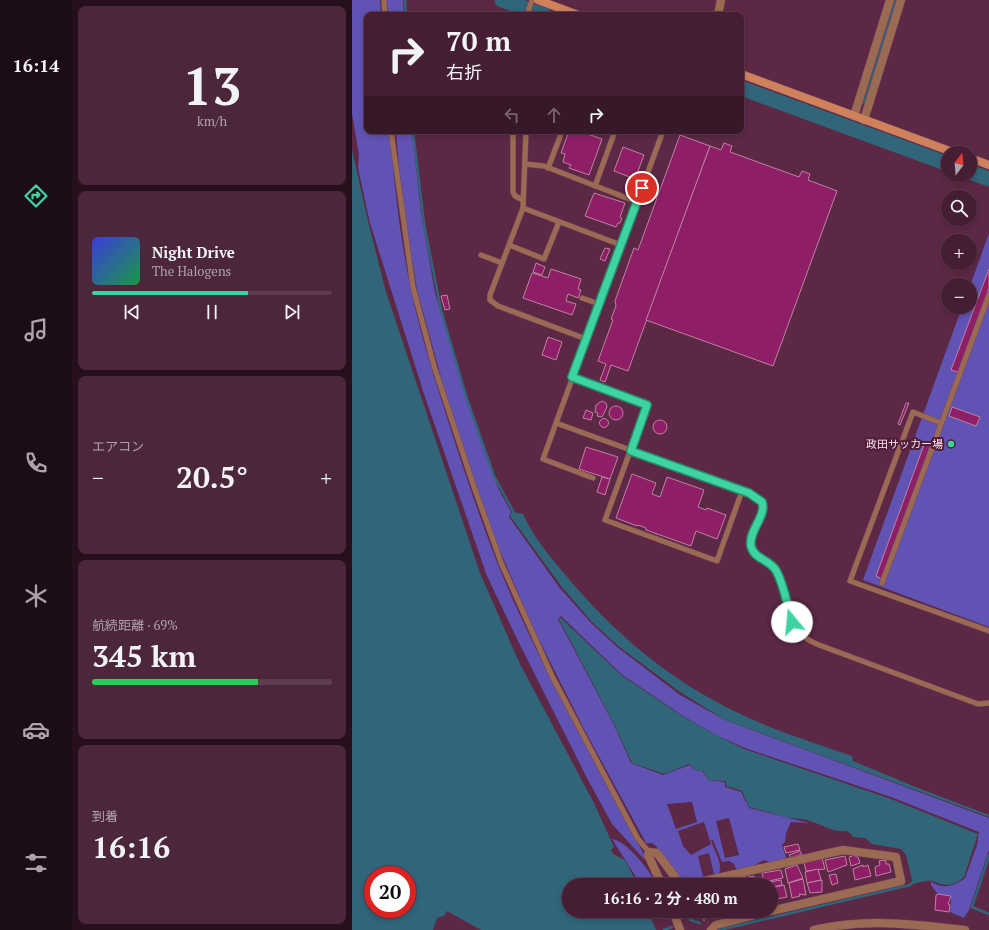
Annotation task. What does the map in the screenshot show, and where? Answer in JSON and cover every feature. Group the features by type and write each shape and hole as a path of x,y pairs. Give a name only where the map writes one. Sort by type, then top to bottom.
{"street":[{"path":"538,0 556,3 572,12"},
{"path":"719,12 721,0"},
{"path":"854,116 890,0"},
{"path":"864,120 901,0"},
{"path":"744,75 941,148"},
{"path":"977,161 989,165"},
{"path":"718,878 843,850 896,857 901,881 778,909"},
{"path":"659,878 648,855 649,852 657,853 676,878"},
{"path":"676,918 680,930"},
{"path":"713,927 746,918"},
{"path":"814,930 857,922 878,922 965,930"}],"lane":[{"path":"384,0 385,12"},
{"path":"528,12 532,0"},
{"path":"391,134 414,287 434,366 472,484 502,565 552,676 638,839 649,852"},
{"path":"513,134 513,192 516,196 523,200"},
{"path":"526,134 523,208 490,295 490,300 493,303 586,339"},
{"path":"548,168 560,134"},
{"path":"595,186 614,134"},
{"path":"593,478 543,459 663,134"},
{"path":"525,164 548,168 637,202"},
{"path":"523,208 621,245"},
{"path":"509,245 544,259 559,222"},
{"path":"481,255 502,263"},
{"path":"882,583 989,295"},
{"path":"582,298 599,304"},
{"path":"572,377 647,405 605,520 717,561 742,491"},
{"path":"941,423 913,412 850,581 989,631"},
{"path":"556,423 742,491 762,502 763,509 751,544 758,557 771,564 779,577 792,622 802,637 819,646 978,704 989,704"}],"path":[{"path":"698,918 713,927"}],"shaded area":[{"path":"352,0 380,0 381,12 364,12 364,134 390,134 393,171 404,251 411,290 433,373 459,455 487,535 519,613 549,676 647,860 644,859 612,824 587,778 487,576 424,394 370,223 358,168 359,155 352,113"},
{"path":"387,0 403,0 404,12 388,12"},
{"path":"396,134 412,134 421,213 435,293 472,416 498,488 511,512 509,517 559,587 591,623 617,647 680,695 725,720 989,818 989,850 969,910 964,918 950,912 951,898 937,893 931,885 931,882 940,886 948,886 965,878 977,845 979,832 891,797 745,748 716,735 683,716 621,674 561,616 558,619 613,723 631,763 663,775 690,765 695,770 702,771 708,780 725,782 725,787 741,792 749,808 809,823 791,822 786,833 785,842 782,845 787,860 773,864 764,860 748,869 737,871 734,864 729,861 722,862 713,840 711,840 720,867 718,875 706,878 680,878 672,870 656,846 652,843 646,843 584,729 534,630 488,523 447,399 417,290 401,190","holes":["692,802 697,822 676,829 667,804","729,818 739,855 725,858 716,821","704,822 711,844 691,855 683,846 678,831","709,853 714,874 703,877 698,856"]},
{"name":"政田サッカー場","path":"989,233 989,627 863,580 959,314 977,314 977,278 973,278"},
{"path":"612,839 618,841 631,851 644,865 653,878 637,878"}],"water":[{"path":"352,149 386,292 480,573 519,662 594,803 614,847 611,850 613,854 625,860 634,878 562,878 562,918 651,918 656,930 481,930 447,911 444,916 437,918 433,930 352,930"},
{"path":"512,512 523,514 533,533 546,551 574,585 612,625 654,661 699,692 749,718 852,756 853,761 989,815 989,817 725,720 680,692 618,646 591,621 561,586 510,516"},
{"path":"561,618 621,675 682,716 716,735 744,749 891,799 978,834 964,877 955,883 948,885 932,881 913,884 906,855 901,849 872,844 865,838 853,837 848,831 833,830 807,820 785,817 749,807 742,791 726,786 726,781 708,780 703,771 695,770 690,764 664,774 632,763 613,722 559,619"}],"building":[{"path":"568,134 588,134 602,139 589,175 569,168 571,165 563,162 565,154 561,153"},
{"path":"680,135 710,146 628,371 611,365 605,382 600,380 606,364 598,361 613,320 611,319 616,306 615,301 634,248 638,250"},
{"path":"724,143 732,146 730,152 799,177 802,171 810,174 808,180 837,191 773,366 646,320 710,146 721,150"},
{"path":"623,147 644,155 635,179 614,171"},
{"path":"594,193 625,203 620,217 622,218 616,227 585,216"},
{"path":"605,248 610,249 605,261 600,259"},
{"path":"536,263 545,267 542,275 533,272"},
{"path":"551,269 581,279 578,289 581,290 578,298 568,294 566,301 576,304 572,315 523,298 532,273 548,278"},
{"path":"989,269 989,288 958,372 951,370 972,314 977,314 977,301"},
{"path":"447,295 450,309 445,310 441,296"},
{"path":"548,337 562,342 556,360 542,355"},
{"path":"602,401 606,403 607,407 602,417 597,416 598,413 595,412 596,405"},
{"path":"906,403 909,403 900,425 898,424"},
{"path":"613,406 619,406 623,410 623,416 619,420 613,420 609,416 609,410"},
{"path":"952,407 980,417 976,426 949,416"},
{"path":"586,410 593,413 591,420 583,418"},
{"path":"602,419 606,419 608,423 606,427 602,427 600,425 600,421"},
{"path":"657,420 663,420 667,424 667,430 663,434 657,434 653,430 653,424"},
{"path":"925,442 931,444 882,579 876,576"},
{"path":"586,447 618,457 610,479 579,469"},
{"path":"632,474 656,483 652,494 660,497 667,477 704,490 698,507 706,510 707,508 726,515 717,539 696,531 691,546 616,518"},
{"path":"602,477 610,479 605,495 597,492"},
{"path":"798,844 800,850 786,853 784,847"},
{"path":"800,851 802,854 791,858 789,855"},
{"path":"855,855 858,857 860,863 851,866 849,857"},
{"path":"845,856 847,865 828,872 825,860"},
{"path":"822,858 825,869 806,871 804,863"},
{"path":"886,860 886,864 889,864 891,872 876,876 875,867 880,865 879,861"},
{"path":"797,865 803,878 788,883 785,869"},
{"path":"863,865 863,867 868,865 871,876 855,880 853,869"},
{"path":"818,869 821,880 807,883 805,872"},
{"path":"781,870 783,878 763,878 762,873"},
{"path":"836,874 838,883 832,885 829,875"},
{"path":"749,875 750,877 754,876 754,878 742,878"},
{"path":"803,879 806,895 799,894 800,896 792,898 789,883"},
{"path":"781,880 782,885 778,886 778,881"},
{"path":"822,880 822,892 810,893 807,883"},
{"path":"784,885 787,897 778,899 778,886"},
{"path":"936,895 951,896 948,904 950,905 949,912 935,910"}],"waterway":[{"path":"405,0 406,12"},
{"path":"502,0 536,12"},
{"path":"864,103 896,0"},
{"path":"744,89 941,161"},
{"path":"855,130 857,126"},
{"path":"413,134 424,224 441,310 467,399 494,476 514,513"},
{"path":"977,175 989,179"},
{"path":"989,856 972,907 989,914"},
{"path":"719,930 910,885 914,881"},
{"path":"690,920 700,923"},
{"path":"664,930 672,927"}],"place":[{"name":"政田サッカー場","path":"951,444"}],"route":[{"path":"642,188 572,377 647,405 631,451 749,493 762,502 763,509 751,544 753,551 758,557 771,564 779,577 792,622"}]}
